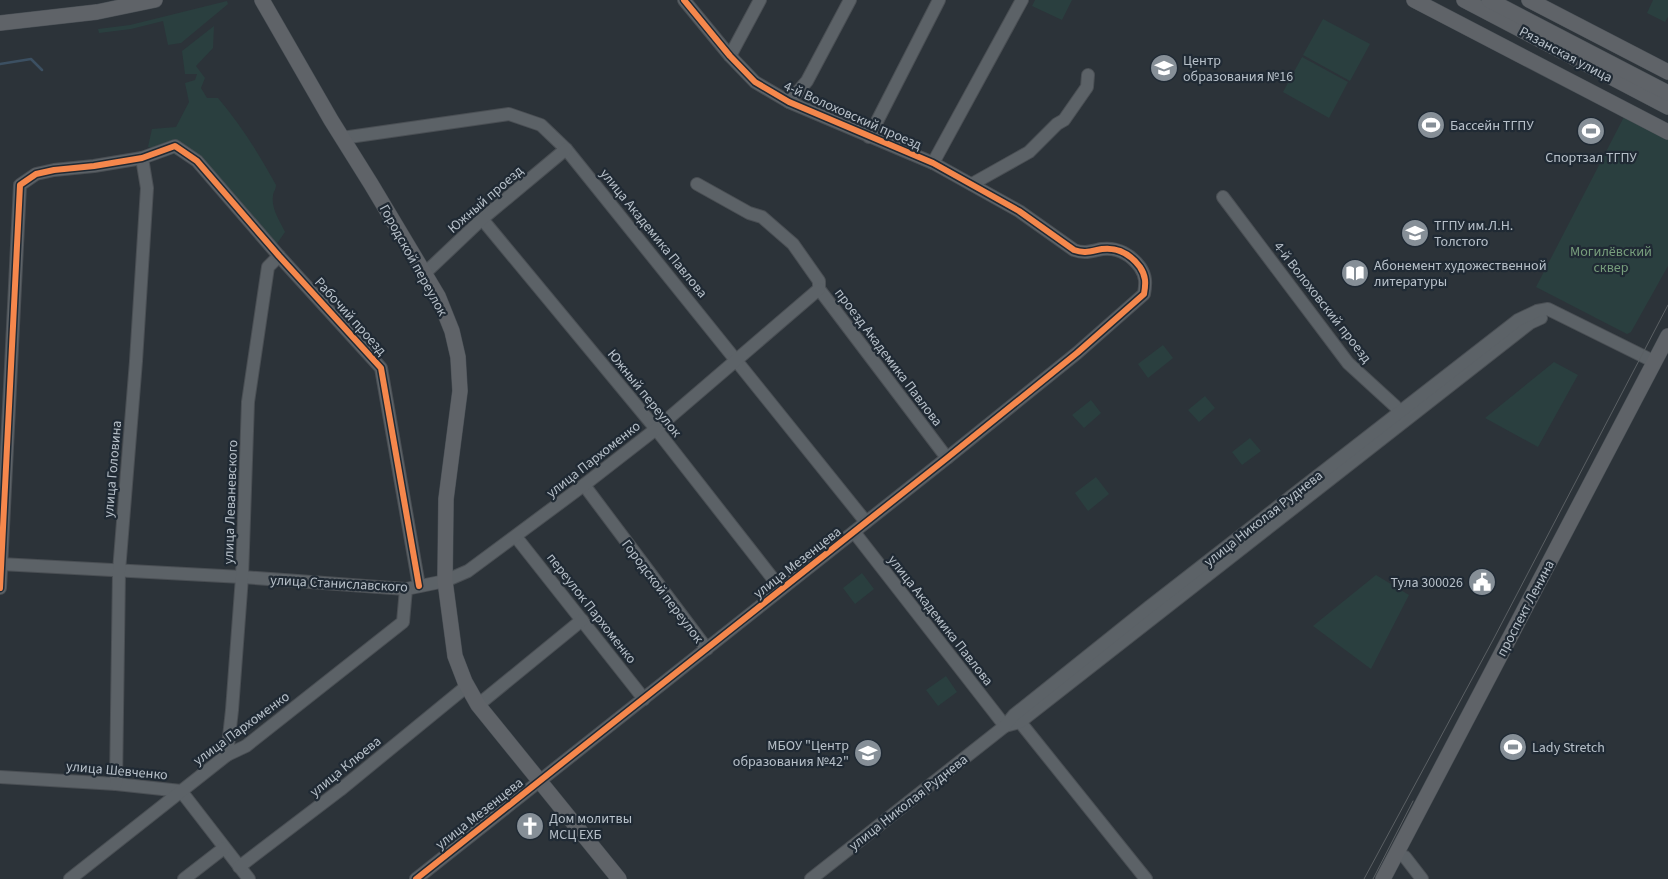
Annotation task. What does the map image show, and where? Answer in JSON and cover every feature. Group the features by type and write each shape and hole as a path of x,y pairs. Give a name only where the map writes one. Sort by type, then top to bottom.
{"main road":[{"path":"0,23 97,12 155,0"},
{"name":"Городской переулок","path":"262,0 342,138 438,296 452,331 458,357 460,391 446,499 445,581"},
{"path":"1414,0 1668,132"},
{"name":"Рязанская улица","path":"1464,0 1668,107"},
{"name":"Рязанская улица","path":"1489,0 1668,93"},
{"path":"1529,0 1668,72"},
{"name":"проспект Ленина","path":"1394,879 1662,361 1668,336"},
{"name":"проспект Ленина","path":"1383,879 1662,361"},
{"path":"445,581 455,656 467,686 478,705 615,878"}],"street":[{"name":"4-й Волоховский проезд","path":"684,0 730,56 755,82 789,102 933,164 972,184 1019,211 1074,250 1081,252 1103,249 1118,250"},
{"path":"730,56 760,0"},
{"path":"789,102 807,81 850,0"},
{"path":"869,137 939,0"},
{"path":"933,164 1022,0"},
{"path":"972,184 1029,152 1056,124 1064,120 1087,87 1088,76"},
{"name":"улица Академика Павлова","path":"342,138 510,114 541,125 566,149 866,522"},
{"name":"Рабочий проезд","path":"142,158 175,146 197,161 279,256 381,368 419,586"},
{"name":"Южный проезд","path":"424,274 482,219 566,149"},
{"path":"0,588 20,185 36,174 54,170 142,158"},
{"name":"улица Головина","path":"116,784 119,571 136,361 147,188 142,158"},
{"name":"проезд Академика Павлова","path":"697,184 749,213 762,216 792,244 818,281 819,289 947,458"},
{"name":"4-й Волоховский проезд","path":"1223,198 1348,363 1402,416"},
{"name":"Южный переулок","path":"482,219 656,429 781,589"},
{"name":"улица Мезенцева","path":"416,879 947,458 1077,353 1144,294 1146,284 1144,273 1134,259 1118,250"},
{"name":"улица Леваневского","path":"227,756 242,577 248,402 268,267 279,256"},
{"name":"улица Пархоменко","path":"445,581 468,571 516,537 656,429 736,358 819,289"},
{"name":"улица Николая Руднева","path":"1005,726 1020,722 1402,416 1518,320 1528,319 1537,311 1548,309 1662,361"},
{"name":"улица Николая Руднева","path":"811,879 1005,726 1014,715 1102,645 1402,416"},
{"name":"Городской переулок","path":"584,485 707,649"},
{"name":"улица Академика Павлова","path":"854,532 1005,726"},
{"name":"переулок Пархоменко","path":"516,537 644,699"},
{"name":"улица Станиславского","path":"1,565 242,577 406,589 445,581"},
{"name":"улица Пархоменко","path":"70,879 181,791 227,756 246,746 404,622 406,589"},
{"path":"478,705 582,620"},
{"name":"улица Клюева","path":"239,867 340,790 467,686"},
{"path":"1020,722 1146,879"},
{"name":"улица Шевченко","path":"0,777 116,784 181,791 249,879"},
{"path":"184,879 224,848"},
{"path":"1405,857 1422,879"}],"green space":[{"path":"1035,0 1072,0 1062,20 1032,6"},
{"path":"1653,0 1668,0 1668,17 1665,22 1647,13"},
{"path":"227,1 228,4 181,43 168,45 163,21 131,29 99,33 98,29 130,25"},
{"path":"1323,19 1370,44 1350,81 1303,55"},
{"path":"214,26 213,48 196,66 205,78 201,88 207,98 218,98 226,108 249,140 276,185 273,195 273,206 285,232 274,248 197,161 148,147 152,129 176,127 189,102 185,83 195,80 197,74 185,74 182,51"},
{"path":"1302,57 1348,82 1329,118 1283,92"},
{"name":"Могилёвский сквер","path":"1626,113 1668,135 1668,266 1631,332 1627,334 1536,287"},
{"path":"1163,345 1173,358 1148,378 1138,364"},
{"path":"1554,362 1578,375 1538,447 1485,418"},
{"path":"1205,396 1215,408 1199,422 1188,410"},
{"path":"1091,400 1101,413 1084,428 1072,415"},
{"path":"1250,438 1261,451 1242,465 1232,452"},
{"path":"1096,477 1109,494 1088,511 1075,493"},
{"path":"862,573 874,589 855,604 843,588"},
{"path":"1376,575 1409,595 1371,669 1313,626"},
{"path":"946,676 957,692 938,706 926,690"}],"waterway":[{"path":"0,64 31,59 42,70"}],"tram line":[{"path":"1364,879 1493,640 1668,305"},
{"path":"1373,879 1413,801"}],"cycle path":[{"path":"416,879 947,458 1077,353 1144,294 1145,280 1142,270 1133,259 1124,253 1113,249 1085,252 1074,250 1019,211 933,163 789,102 755,82 730,56 684,0"},
{"path":"0,588 20,185 36,174 142,158 175,146 197,161 279,256 381,368 419,586"}],"place":[{"name":"Центр образования №16","path":"1164,68"},
{"name":"Бассейн ТГПУ","path":"1431,125"},
{"name":"Спортзал ТГПУ","path":"1591,131"},
{"name":"ТГПУ им.Л.Н. Толстого","path":"1415,233"},
{"name":"Абонемент художественной литературы","path":"1355,273"},
{"name":"Тула 300026","path":"1482,582"},
{"name":"Lady Stretch","path":"1513,747"},
{"name":"МБОУ \"Центр образования №42\"","path":"868,753"},
{"name":"Дом молитвы МСЦ ЕХБ","path":"530,826"}]}
